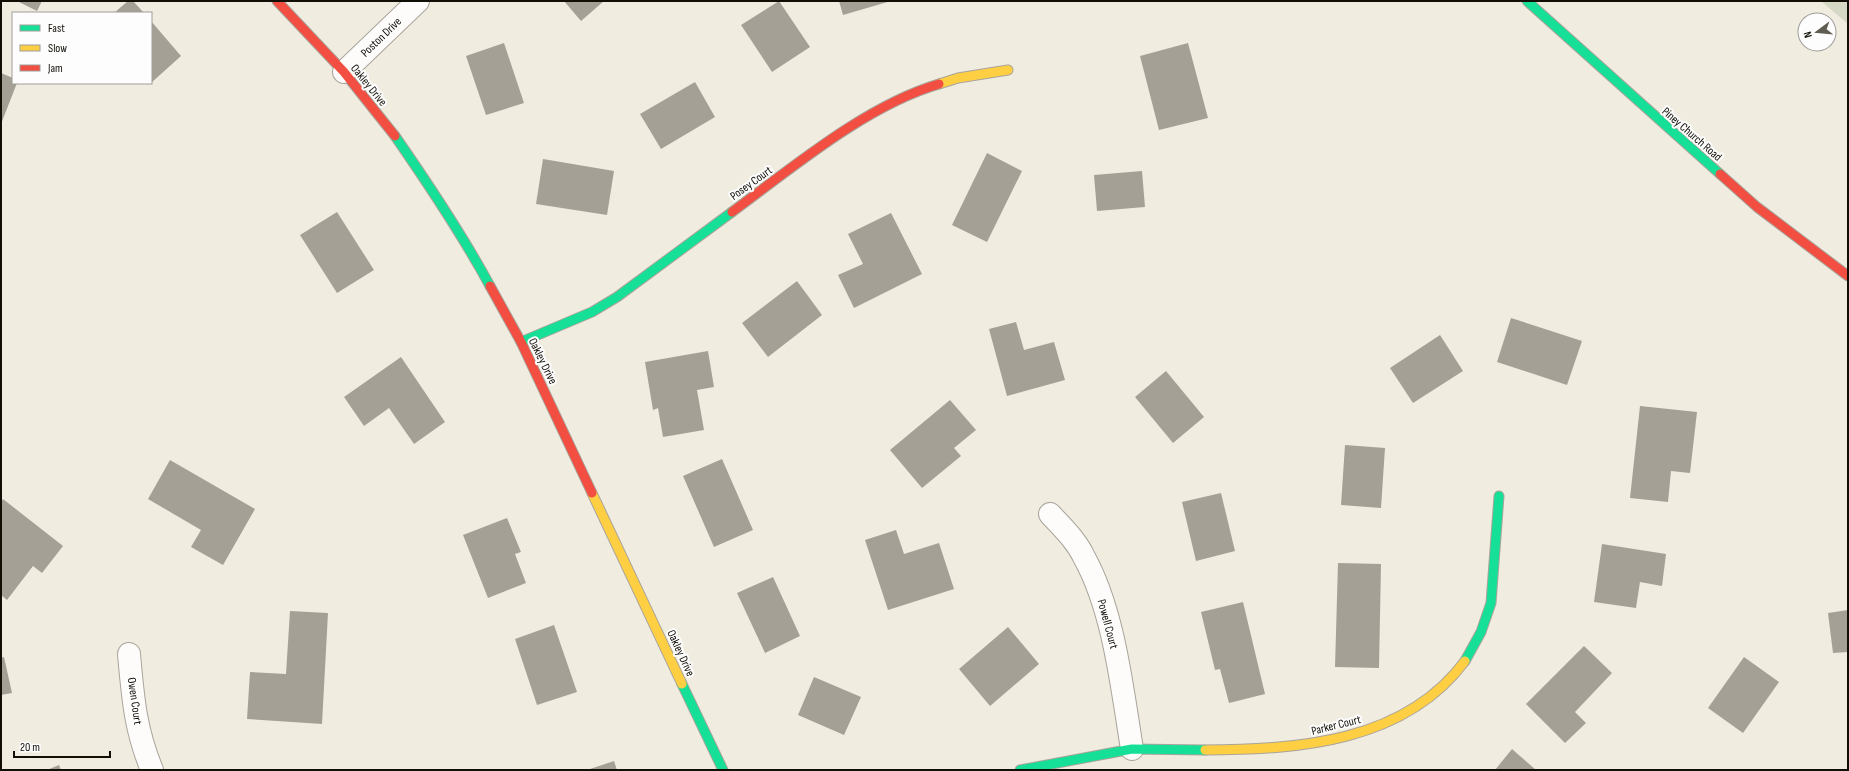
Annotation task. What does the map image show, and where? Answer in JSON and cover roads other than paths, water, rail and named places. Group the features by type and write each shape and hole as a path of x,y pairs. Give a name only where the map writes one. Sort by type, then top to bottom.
{"street":[{"name":"Poston Drive","path":"344,72 418,1"},
{"name":"Piney Church Road","path":"1527,1 1622,88 1757,207 1848,276"},
{"name":"Oakley Drive","path":"287,4 386,124 428,184 477,262 521,342 723,770"},
{"name":"Posey Court","path":"521,342 592,312 616,297 818,149 881,108 924,88 958,78 1008,70"},
{"name":"Parker Court","path":"1020,770 1132,749 1257,750 1302,746 1345,737 1402,716 1424,702 1460,667 1471,652 1481,632 1491,603 1499,496"},
{"name":"Powell Court","path":"1050,514 1069,534 1084,556 1095,581 1117,660 1132,749"},
{"name":"Owen Court","path":"129,654 134,711 142,745 152,770"}]}
